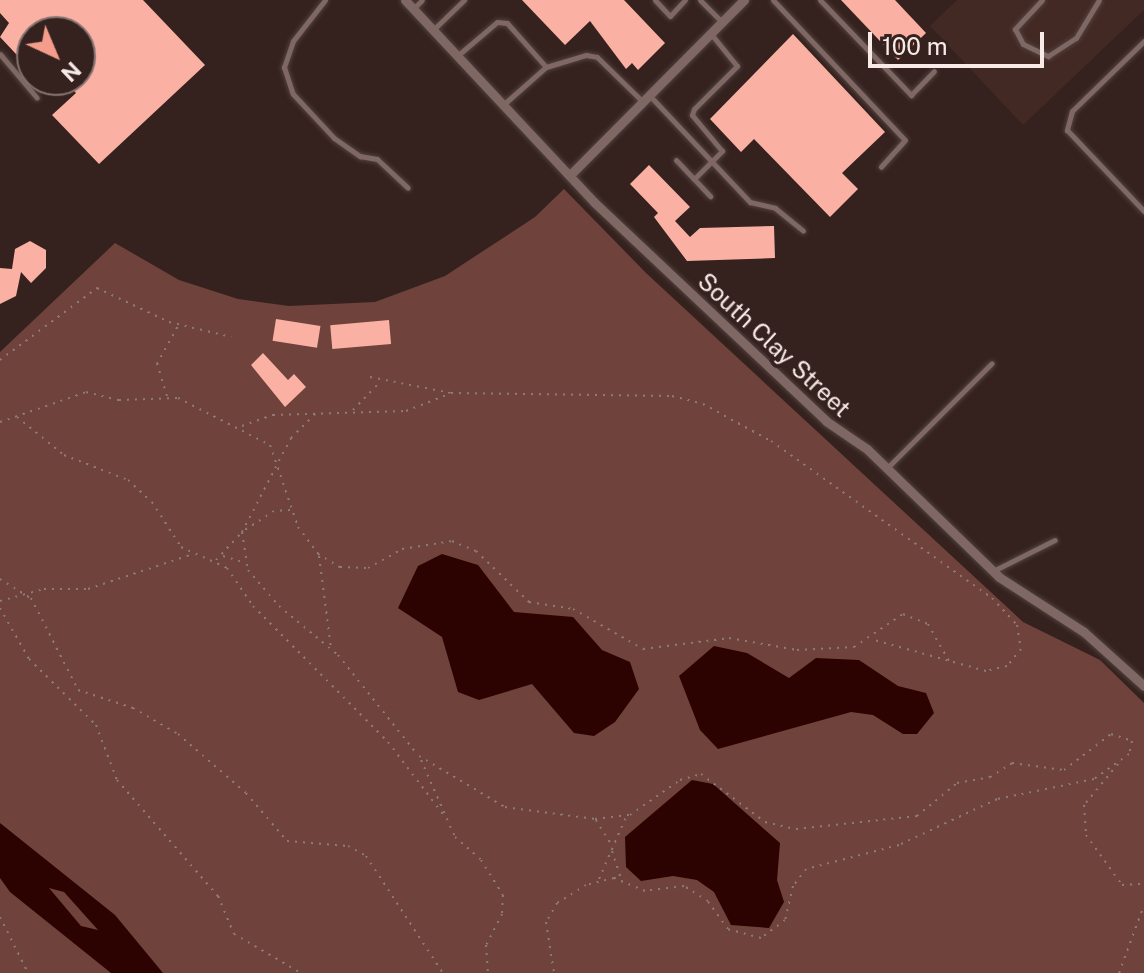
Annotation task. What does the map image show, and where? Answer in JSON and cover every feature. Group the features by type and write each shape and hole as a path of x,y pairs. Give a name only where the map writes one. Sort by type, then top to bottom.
{"street":[{"name":"South Clay Street","path":"405,0 570,175 826,421 886,469 992,571 1084,632 1144,686"},
{"path":"570,175 744,0"}],"lane":[{"path":"325,0 293,41 284,67 293,94 334,138 360,156 377,159 408,188"},
{"path":"413,9 422,0"},
{"path":"433,30 464,0"},
{"path":"655,0 670,16 685,0"},
{"path":"700,0 722,22"},
{"path":"773,0 905,140 881,167"},
{"path":"820,0 911,95 934,71"},
{"path":"1042,0 1015,29 1023,44 1048,56 1076,38 1099,0"},
{"path":"457,56 497,22 507,23 546,67"},
{"path":"694,179 722,147 692,115 737,66 710,34"},
{"path":"1144,41 1072,111 1067,130 1144,211"},
{"path":"0,54 37,98"},
{"path":"504,104 546,67 597,57 646,99 750,202 775,208 803,231"},
{"path":"676,160 710,196"},
{"path":"886,469 992,363"},
{"path":"992,571 1055,540"}],"path":[{"path":"0,360 90,289 111,291 178,325 231,337"},
{"path":"168,397 158,358 178,325"},
{"path":"318,554 358,569 432,542 461,543 529,602 573,609 643,649 729,638 826,650 870,640 978,670 1007,666 1021,649 1012,616 916,542 729,417 672,396 451,393 378,384 370,377"},
{"path":"352,411 378,384"},
{"path":"0,422 86,392 119,400 168,397 241,427 280,458 291,510 318,554 332,649"},
{"path":"241,427 273,415 314,417 352,411 415,409 451,393"},
{"path":"215,561 242,532 280,458 318,411"},
{"path":"16,416 64,455 128,480 191,555"},
{"path":"242,532 274,511 291,510"},
{"path":"242,532 245,563 273,600 332,649 419,756 446,818"},
{"path":"0,601 26,594 78,591 191,555 215,561 388,742 503,895 502,914 486,945 488,973"},
{"path":"222,556 245,563"},
{"path":"0,579 26,594 78,690 133,708 178,734 246,793 287,841 361,851 443,973"},
{"path":"0,608 29,659 96,725 117,780 218,896 234,934 301,973"},
{"path":"870,640 892,618 911,614 934,630 949,661"},
{"path":"419,756 505,807 595,819 626,816 694,774 719,782 765,822 796,829 924,814 963,780 990,777 1018,762 1064,770 1116,732 1133,746 1084,805 1086,835 1122,885 1144,884"},
{"path":"554,973 544,937 549,914 597,881 622,880 645,891 684,886 708,901 728,929 761,938 785,920 795,880 812,866 899,845 974,807 1094,779 1119,763"},
{"path":"597,881 626,816"},
{"path":"595,819 611,846 622,880"},
{"path":"1119,973 1144,905"},
{"path":"0,917 28,973"}],"shaded area":[{"path":"957,0 1144,0 1144,10 1023,125 930,26"},
{"path":"564,189 646,273 1023,622 1100,660 1144,703 1144,973 0,973 0,352 115,243 179,280 238,299 289,306 375,302 445,276 535,217"},
{"path":"442,554 478,565 514,612 573,617 602,650 630,662 639,689 615,722 594,736 574,733 532,684 479,700 458,692 442,637 398,608 418,566"},
{"path":"714,646 747,653 789,678 816,658 859,660 898,686 926,693 934,713 917,734 903,734 873,715 851,712 718,749 700,730 679,676"},
{"path":"692,780 713,784 780,843 777,880 784,902 769,928 731,925 714,892 697,880 673,876 641,881 626,867 625,837"},
{"path":"0,823 115,915 163,973 111,973 10,892 0,878","holes":["49,888 64,892 98,930 81,926"]}],"building":[{"path":"0,0 143,0 205,65 99,164 52,115 73,96 96,96 96,16 16,16 16,54 0,37 9,23 0,13"},
{"path":"522,0 624,0 665,43 638,70 632,63 626,69 590,21 565,45"},
{"path":"841,0 895,0 926,33 898,60"},
{"path":"793,34 885,132 842,173 858,189 830,217 754,139 741,152 710,119"},
{"path":"649,165 690,207 675,221 690,237 700,228 774,226 775,258 687,261 654,217 658,213 630,184"},
{"path":"30,241 46,250 46,268 31,283 21,272 16,296 0,304 0,268 12,269 15,249"},
{"path":"276,319 320,326 317,348 273,341"},
{"path":"389,320 391,344 332,349 330,325"},
{"path":"263,353 288,380 294,374 306,387 285,407 251,365"}]}
